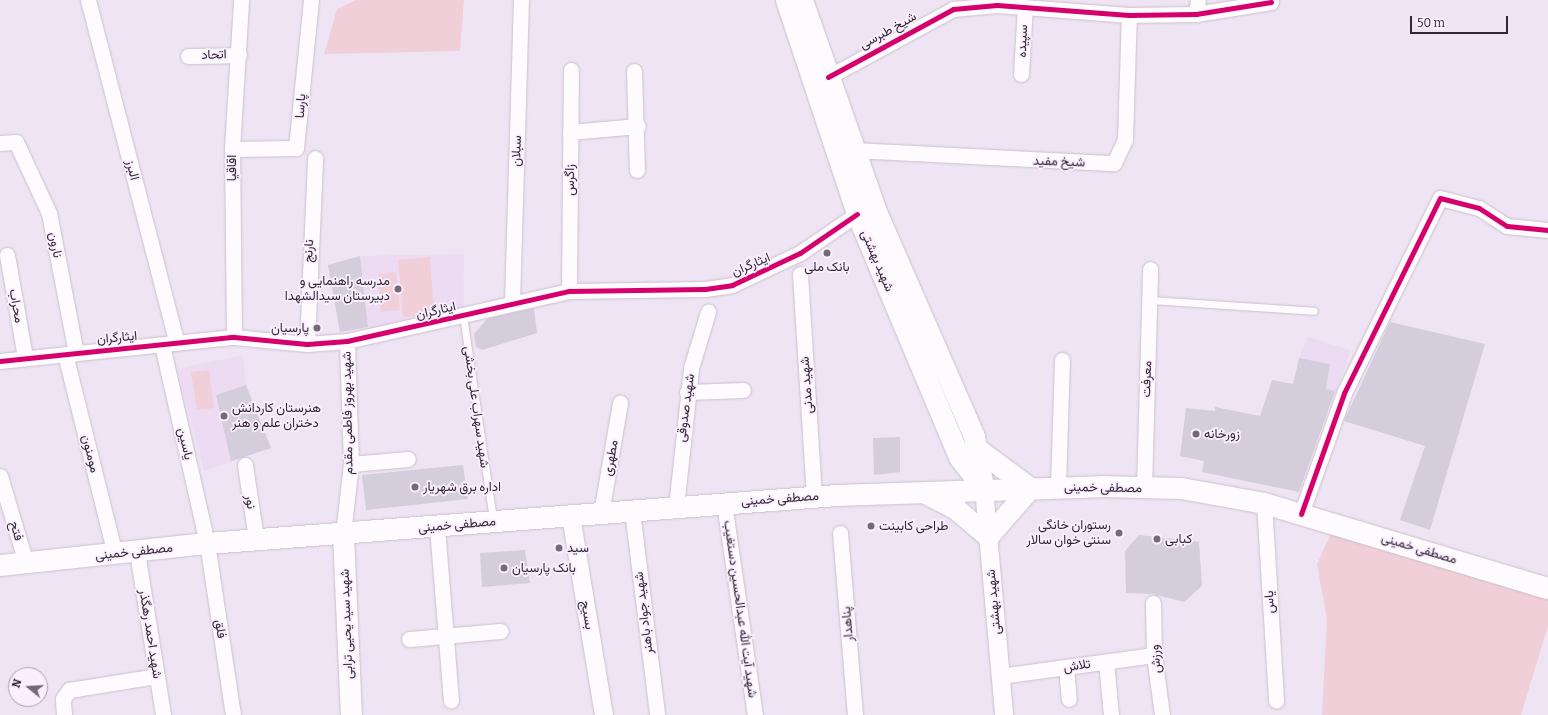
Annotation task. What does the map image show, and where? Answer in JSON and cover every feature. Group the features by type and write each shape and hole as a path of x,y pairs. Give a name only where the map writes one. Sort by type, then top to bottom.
{"main road":[{"name":"شهید بهشتی","path":"786,0 857,214 959,457 984,489"},
{"name":"شهید بهشتی","path":"802,0 828,78 877,214 976,448 984,489"},
{"path":"924,492 956,509 988,536 1030,488 976,448"},
{"name":"مصطفی خمینی","path":"0,565 137,552 207,543 344,534 814,496 1058,487 1180,488 1264,503 1548,588"},
{"name":"شهید سید یحیی ترابی","path":"344,534 351,715"}],"street":[{"name":"البرز","path":"88,0 169,343"},
{"name":"اقاقیا","path":"234,337 232,149 239,55 241,0"},
{"name":"پارسا","path":"232,149 296,148 311,0"},
{"name":"سبلان","path":"512,302 521,0"},
{"name":"شیخ طبرسی","path":"828,78 952,9 1105,6 1130,15 1197,7 1271,2"},
{"name":"سپیده","path":"1021,74 1025,7"},
{"name":"شیخ مفید","path":"854,150 1114,163 1125,139 1130,15"},
{"name":"اتحاد","path":"188,56 239,55"},
{"name":"زاگرس","path":"569,291 571,70"},
{"path":"634,71 638,126 637,170"},
{"path":"570,132 638,126"},
{"name":"نارون","path":"0,143 16,142 48,213 70,354"},
{"name":"نارنج","path":"307,344 315,158"},
{"path":"1301,514 1344,393 1440,198 1479,208 1507,226 1548,230"},
{"name":"ایثارگران","path":"0,361 25,357 70,354 234,337 307,344 347,341 463,316 512,302 569,291 705,290 732,286 800,253 857,214"},
{"name":"محراب","path":"7,255 25,357"},
{"name":"معرفت","path":"1144,488 1150,269"},
{"name":"شهید مدنی","path":"800,274 814,496"},
{"name":"شهید صدوقی","path":"676,507 688,392 708,312"},
{"name":"شهید بهروز فاطمی مقدم","path":"344,534 351,464 347,341"},
{"name":"یاسین","path":"169,343 207,543"},
{"name":"مومنون","path":"70,354 115,554"},
{"path":"1058,487 1062,360"},
{"path":"688,392 743,390"},
{"name":"مطهری","path":"601,513 620,403"},
{"path":"351,464 408,459"},
{"name":"نور","path":"245,465 256,540"},
{"name":"فتح","path":"0,476 26,563"},
{"name":"شهید بهشتی","path":"984,489 1004,715"},
{"name":"شهید آیت الله عبدالحسین دستغیب","path":"724,503 755,715"},
{"name":"یاس","path":"1264,503 1276,701"},
{"name":"شهید جواد باهنر","path":"632,510 657,715"},
{"name":"بسیج","path":"571,516 604,715"},
{"path":"437,526 451,700"},
{"name":"پناهدار","path":"840,533 855,715"},
{"name":"فلق","path":"207,543 233,715"},
{"name":"شهید احمد رهگذر","path":"137,552 163,715"},
{"name":"ورزش","path":"1153,603 1154,655 1162,715"},
{"path":"409,639 501,631"},
{"name":"تلاش","path":"1000,676 1154,655"},
{"path":"1106,662 1110,715"},
{"path":"1066,667 1069,699"},
{"path":"64,715 63,699 69,690 156,676"}],"lane":[{"path":"1150,300 1314,311"},
{"name":"شهید سهراب علی بخشی","path":"463,316 493,522"}],"shaded area":[{"path":"356,0 464,0 460,51 324,54 337,9"},
{"name":"مدرسه راهنمایی و دبیرستان سیدالشهدا","path":"464,254 463,313 340,332 328,265 360,256"},
{"path":"430,257 434,315 403,317 398,260"},
{"path":"396,272 400,310 381,312 378,274"},
{"path":"1308,337 1351,350 1336,391 1326,389 1330,364 1299,358"},
{"name":"هنرستان کاردانش دختران علم و هنر","path":"243,355 246,385 271,448 204,471 178,372 180,368"},
{"path":"209,370 214,408 197,410 191,372"},
{"path":"1331,533 1548,598 1548,626 1521,715 1322,715 1327,620 1317,564"}],"building":[{"path":"360,256 368,327 340,332 328,265"},
{"path":"534,308 537,333 482,350 476,347 474,334 487,319"},
{"path":"1390,322 1485,344 1430,530 1400,520 1425,446 1344,421"},
{"path":"1299,358 1330,364 1326,389 1335,391 1299,492 1202,472 1204,461 1180,456 1186,408 1215,411 1215,407 1260,416 1272,380 1293,384"},
{"path":"246,385 271,448 231,461 216,395"},
{"path":"900,437 900,472 874,475 873,438"},
{"name":"اداره برق شهریار","path":"463,465 468,499 366,510 362,475"},
{"path":"1139,535 1199,542 1202,586 1184,602 1153,594 1126,593 1125,551"},
{"name":"بانک پارسیان","path":"525,550 530,583 482,587 480,553"}],"cycle path":[{"path":"828,77 953,9 997,5 1129,15 1196,14 1271,2"},
{"path":"1301,514 1344,393 1440,198 1479,208 1507,226 1548,230"},
{"path":"0,361 234,337 307,344 347,341 569,291 705,289 732,285 800,253 857,214"}],"place":[{"name":"بانک ملی","path":"827,253"},
{"name":"مدرسه راهنمایی و دبیرستان سیدالشهدا","path":"398,289"},
{"name":"پارسیان","path":"317,328"},
{"name":"هنرستان کاردانش دختران علم و هنر","path":"224,416"},
{"name":"زورخانه","path":"1196,434"},
{"name":"اداره برق شهریار","path":"415,487"},
{"name":"طراحی کابینت","path":"871,526"},
{"name":"رستوران خانگی سنتی خوان سالار","path":"1119,533"},
{"name":"کبابی","path":"1157,539"},
{"name":"سید","path":"559,548"},
{"name":"بانک پارسیان","path":"504,568"}]}
